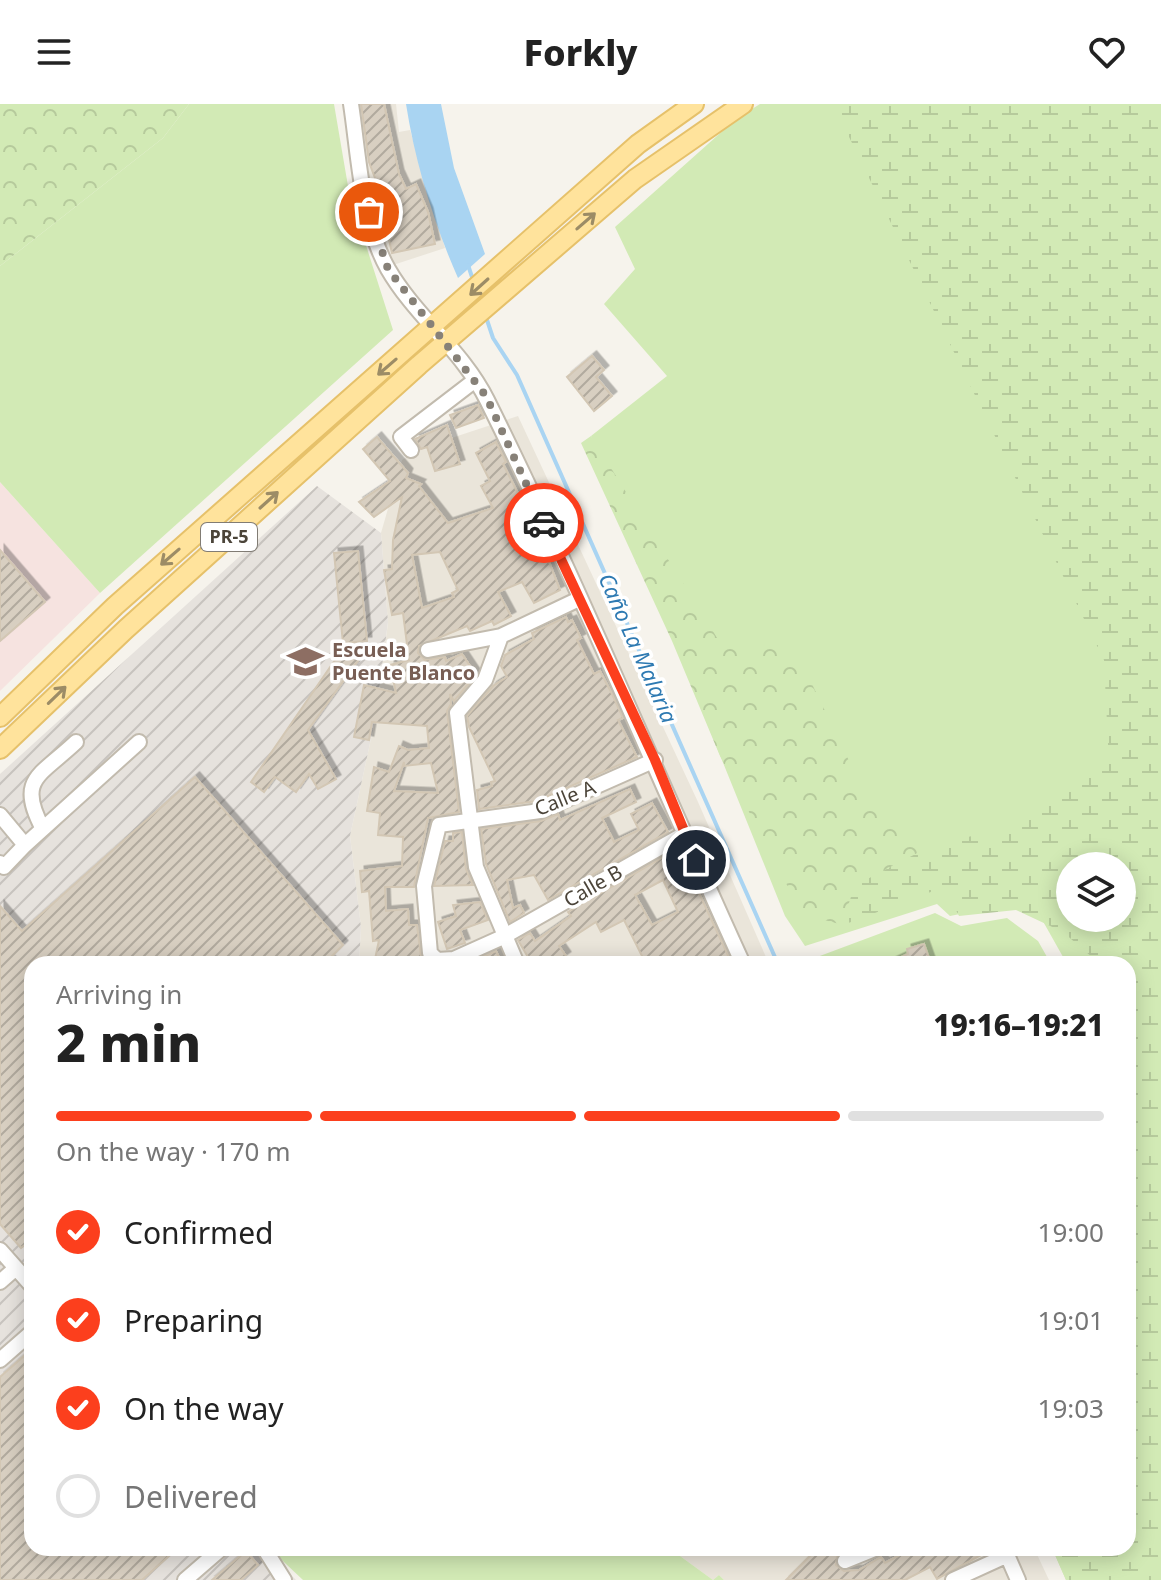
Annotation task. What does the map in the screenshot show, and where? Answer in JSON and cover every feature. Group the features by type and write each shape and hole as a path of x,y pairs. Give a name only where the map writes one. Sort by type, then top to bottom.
{"main road":[{"name":"PR-5","path":"0,717 115,606 638,144 694,104"},
{"name":"PR-5","path":"0,749 138,619 635,179 743,104"},
{"path":"0,767 21,740 23,727"}],"street":[{"path":"351,104 374,235 388,269 439,322 446,344 486,396 655,760 684,834 739,956"},
{"path":"411,450 401,437 474,381"},
{"path":"428,650 501,636 579,599"},
{"path":"501,636 485,680 457,713 476,867 513,956"},
{"path":"43,829 29,802 33,782 76,742"},
{"path":"0,863 4,867 139,742"},
{"name":"Calle A","path":"433,956 430,953 424,886 439,825 540,811 655,760"},
{"path":"0,815 25,845"},
{"name":"Calle B","path":"503,937 684,834"},
{"name":"Calle A","path":"461,956 503,937"},
{"path":"0,1250 24,1277"},
{"path":"0,1282 16,1268"},
{"path":"0,1360 24,1339"},
{"path":"185,1580 213,1556"},
{"path":"269,1556 284,1580"},
{"path":"845,1561 857,1556"},
{"path":"953,1580 997,1556"},
{"path":"1008,1556 1018,1580"}],"shaded area":[{"path":"348,104 396,104 399,132 410,130 445,248 393,265 364,192"},
{"path":"518,416 698,802 765,956 359,956 361,927 350,836 375,720 388,623 381,533 402,460 418,449"},
{"path":"0,482 100,593 0,691"},
{"path":"317,486 381,533 388,622 375,720 350,836 361,927 359,956 24,956 24,1556 272,1556 296,1580 0,1580 0,774"},
{"path":"680,1556 1038,1556 1049,1580 724,1580 719,1575 713,1580"}],"green space":[{"path":"0,104 189,104 163,138 0,266"},
{"path":"189,104 334,104 349,192 393,330 100,593 0,482 0,266 163,138"},
{"path":"760,104 1161,104 1161,1580 1066,1580 1056,1556 1136,1556 1136,956 1062,956 1031,900 950,916 937,904 805,946 785,916 591,436 667,376 604,304 635,269 615,227 736,119"},
{"path":"833,104 1161,104 1161,1580 1066,1580 1056,1556 1136,1556 1136,1448 1140,1446 1136,1437 1136,956 1091,956 1063,932 1136,932 1136,852 1056,852 1056,929 1016,910 959,916 944,887 843,925 854,886 929,847 1007,827 1109,765 1104,660"},
{"path":"591,436 719,641 797,653 867,798 882,816 907,823 929,847 854,886 843,925 802,914 720,756 672,641 581,443"},
{"path":"935,913 961,926 1007,918 1038,941 1046,956 820,956"},
{"path":"278,1556 680,1556 713,1580 303,1580"}],"water":[{"path":"406,104 441,104 454,168 485,254 458,278 426,192"}],"building":[{"path":"361,104 384,104 399,174 406,189 416,184 428,212 435,244 392,253 385,222 391,221 369,162"},
{"path":"592,356 604,370 596,377 612,396 594,411 567,377"},
{"path":"478,405 484,418 456,428 450,415"},
{"path":"447,425 460,464 435,471 427,447 421,449 415,439"},
{"path":"377,437 408,473 406,478 421,484 419,486 448,523 493,508 481,486 490,481 476,453 496,442 560,590 534,603 522,582 498,592 511,616 494,625 492,621 470,631 467,626 419,646 418,653 425,660 445,657 446,661 462,654 476,675 454,701 450,694 451,704 447,711 459,812 428,818 414,887 385,887 386,911 408,909 409,925 417,925 421,956 376,956 379,940 373,941 369,891 362,892 360,871 402,866 403,837 378,835 380,813 367,811 374,767 389,772 399,746 408,750 429,748 427,726 372,722 369,740 354,737 364,685 396,693 390,665 409,660 403,613 392,615 384,570 392,569 393,540 402,497 374,517 359,502 390,481 363,449","holes":["440,552 458,590 452,593 454,597 422,608 412,555","404,762 404,766 431,763 438,793 394,791"]},
{"path":"0,550 45,602 0,641"},
{"path":"358,551 367,641 343,643 334,553"},
{"path":"566,617 568,622 572,620 581,638 577,640 594,674 600,671 612,694 623,718 618,720 637,757 537,801 479,809 477,790 492,786 491,782 495,781 469,727 467,716 493,686 507,677 501,666 505,655 534,639 532,633"},
{"path":"344,647 360,658 308,730 336,779 318,789 309,774 296,792 275,777 264,792 251,782"},
{"path":"195,777 343,945 332,956 24,956 24,1246 21,1248 0,1224 0,906 22,931"},
{"path":"630,789 636,802 602,818 614,842 639,830 631,814 652,803 668,832 548,900 534,875 507,880 513,908 520,905 524,913 510,922 486,864 481,829 541,821 558,814 560,820"},
{"path":"462,832 466,869 473,885 434,886 445,841 453,841 453,833"},
{"path":"674,851 684,869 687,867 728,956 642,956 624,920 601,932 596,922 559,946 566,956 527,956 518,940 530,933 535,941 571,916 568,912","holes":["663,880 678,912 652,925 635,895"]},
{"path":"480,902 488,920 460,930 465,943 447,949 438,922 456,916 453,905"},
{"path":"924,944 928,956 904,956 908,954 907,949"},
{"path":"24,1356 24,1556 169,1556 142,1580 0,1580 0,1377"},
{"path":"240,1556 250,1556 258,1565 241,1580 212,1580"},
{"path":"810,1556 837,1556 836,1565 844,1571 859,1570 881,1557 885,1563 898,1556 979,1556 937,1579 930,1567 905,1580 786,1580"}],"waterway":[{"name":"Caño La Malaria","path":"468,265 474,283"},
{"name":"Caño La Malaria","path":"485,314 493,338 517,375 774,956"}],"way so far":[{"path":"369,212 374,235 388,269 486,396 544,523"}],"place":[{"name":"Escuela Puente Blanco","path":"306,661"}],"route":[{"path":"544,523 655,760 696,860"}]}
